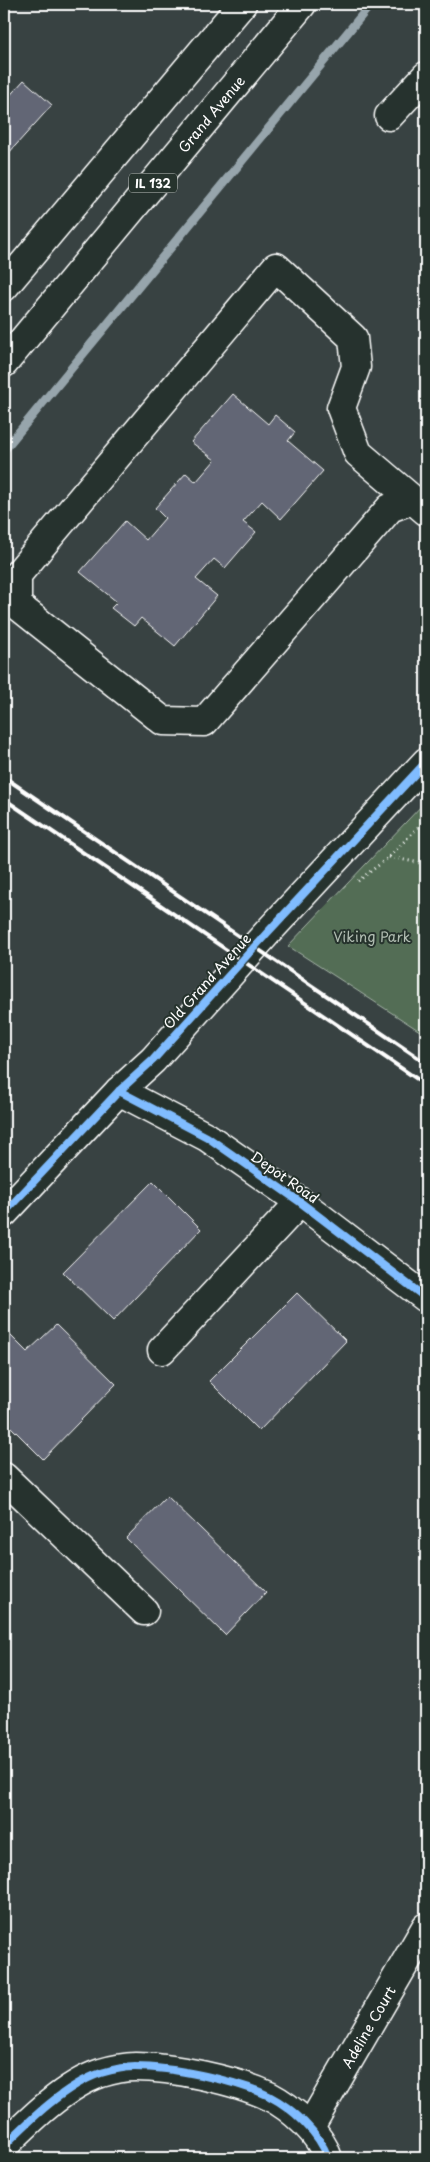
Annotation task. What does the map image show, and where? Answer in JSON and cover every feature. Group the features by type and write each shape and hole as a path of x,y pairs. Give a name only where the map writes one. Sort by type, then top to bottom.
{"street":[{"path":"4,287 242,4"},
{"name":"Grand Avenue","path":"4,363 302,4"},
{"path":"389,116 426,76"},
{"path":"276,267 353,338 356,367 341,408 358,453 419,505 390,508 204,722 163,721 17,605 16,576 276,267"},
{"name":"Old Grand Avenue","path":"4,1213 119,1091 153,1060 273,926 426,762"},
{"name":"Depot Road","path":"119,1091 207,1137 300,1202 426,1298"},
{"path":"162,1350 300,1202"},
{"path":"4,1477 144,1611"},
{"name":"Adeline Court","path":"310,2127 426,1927"},
{"path":"4,2146 31,2118 67,2092 100,2074 133,2067 183,2072 241,2086 270,2097 310,2127 324,2145 328,2158"}],"path":[{"path":"389,857 420,863 426,857"}],"green space":[{"name":"Viking Park","path":"426,801 426,1035 288,946"}],"building":[{"path":"24,80 52,105 7,155 4,152 4,102"},
{"path":"233,394 268,424 275,415 295,432 288,441 323,471 281,519 262,501 243,522 256,532 225,568 214,559 196,579 217,596 175,646 141,618 134,626 111,608 117,602 80,572 125,521 146,540 165,518 155,508 186,473 196,482 215,460 191,442"},
{"path":"153,1181 201,1229 113,1321 63,1272"},
{"path":"297,1293 346,1341 259,1431 209,1381"},
{"path":"56,1325 116,1384 43,1459 4,1420 4,1329 27,1352"},
{"path":"167,1496 266,1592 225,1635 126,1538"}],"waterway":[{"path":"4,450 371,4"}],"railway":[{"path":"4,777 426,1063"},
{"path":"4,799 426,1085"}],"cycle path":[{"path":"4,1213 119,1091 153,1060 267,933 426,762"},
{"path":"119,1091 207,1137 300,1202 426,1298"},
{"path":"4,2146 49,2104 74,2086 101,2073 135,2067 185,2072 239,2085 269,2096 287,2107 304,2122 319,2139 328,2158"}]}
